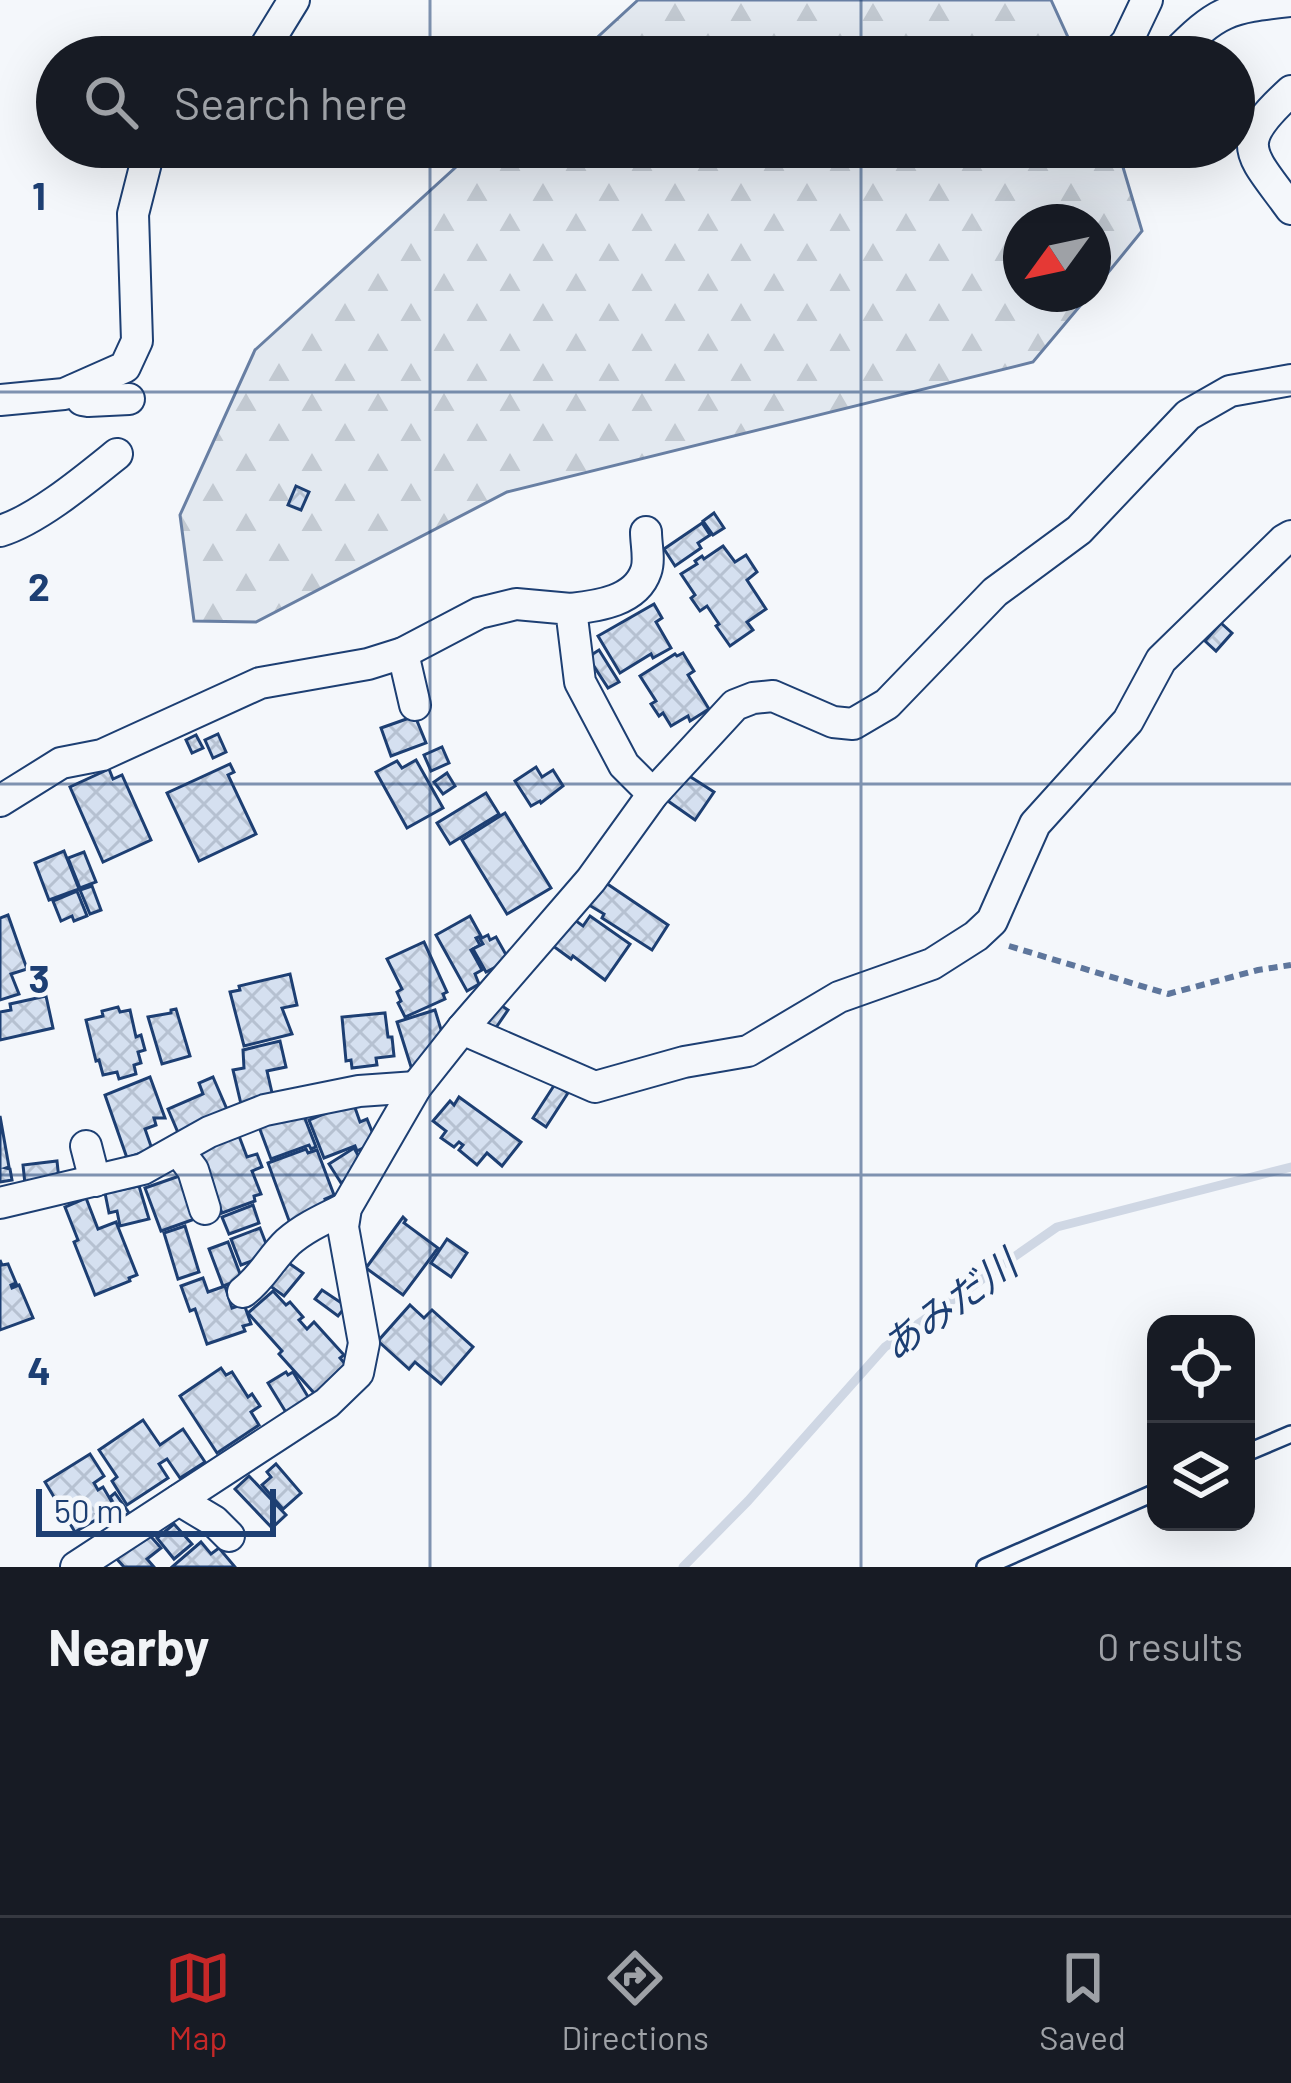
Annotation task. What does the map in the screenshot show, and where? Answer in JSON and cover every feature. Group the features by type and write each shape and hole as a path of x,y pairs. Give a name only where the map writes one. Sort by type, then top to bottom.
{"street":[{"path":"272,36 294,0"},
{"path":"1130,36 1147,0"},
{"path":"1192,36 1221,13 1291,1"},
{"path":"1255,131 1291,91"},
{"path":"1255,155 1291,209"},
{"path":"0,400 64,394 125,367 136,341 133,214 145,168"},
{"path":"76,1567 327,1403 358,1373 364,1343 343,1227 346,1208 416,1087 591,880 653,794 735,705 773,696 833,722 853,724 887,704 995,592 1079,530 1188,416 1230,391 1291,380"},
{"path":"74,390 88,401 129,399"},
{"path":"0,531 14,527 82,483 117,454"},
{"path":"0,800 61,763 102,755 260,683 403,653 479,613 516,604 596,606 628,593 647,570 646,532"},
{"path":"461,1029 596,1087 684,1062 748,1051 839,997 932,964 992,921 1035,824 1128,721 1161,660 1291,536"},
{"path":"572,608 580,682 625,764 653,794"},
{"path":"403,653 416,705"},
{"path":"0,1203 143,1169 209,1132 265,1110 359,1090 416,1087"},
{"path":"86,1146 95,1181"},
{"path":"178,1150 193,1170 206,1209"},
{"path":"242,1292 266,1271 286,1243 346,1208"},
{"path":"178,1500 214,1520 229,1536"}],"lane":[{"path":"1255,1449 1291,1434"},
{"path":"985,1567 1147,1496"}],"path":[{"path":"976,936 1168,994 1291,964"}],"green space":[{"path":"638,0 1051,0 1067,36 599,36"},
{"path":"455,168 1123,168 1142,231 1111,269 1111,204 1003,204 1003,312 1075,312 1033,362 507,492 256,622 194,621 180,515 255,350"}],"building":[{"path":"296,486 309,492 301,510 288,505"},
{"path":"714,513 724,528 713,535 703,521"},
{"path":"702,523 710,535 698,543 701,548 675,566 664,549"},
{"path":"723,546 735,562 746,555 757,572 747,580 766,609 747,622 753,630 730,646 707,606 700,611 691,598 695,595 681,574"},
{"path":"654,604 662,618 656,622 671,648 620,673 598,636"},
{"path":"1221,623 1232,633 1216,651 1205,641"},
{"path":"599,650 619,682 608,688 588,657"},
{"path":"683,653 694,671 688,675 709,709 671,726 651,704 656,701 640,676"},
{"path":"415,716 426,743 391,756 381,728"},
{"path":"218,734 226,752 213,758 205,740"},
{"path":"196,735 203,748 192,753 186,740"},
{"path":"442,747 449,763 431,771 424,755"},
{"path":"416,760 443,808 407,828 376,772 397,761 402,768"},
{"path":"230,764 234,772 228,775 256,834 199,861 167,793"},
{"path":"536,767 542,777 553,770 563,786 531,806 515,781"},
{"path":"109,769 113,779 122,775 151,840 103,862 70,787"},
{"path":"447,773 455,786 443,794 434,782"},
{"path":"686,774 714,792 695,820 668,801"},
{"path":"486,793 499,814 450,844 437,823"},
{"path":"505,813 551,888 507,914 462,840"},
{"path":"64,851 79,889 49,900 35,863"},
{"path":"84,852 96,882 80,888 68,858"},
{"path":"603,881 668,925 652,950 589,905"},
{"path":"92,886 101,910 90,914 80,890"},
{"path":"77,891 87,916 61,921 53,901"},
{"path":"8,915 27,969 11,974 19,994 0,1000 0,918"},
{"path":"470,916 481,936 476,938 480,945 471,950 482,970 475,974 479,984 467,991 436,935"},
{"path":"590,916 630,944 605,980 553,946 572,918 583,926"},
{"path":"488,935 490,940 496,937 509,960 486,972 473,949"},
{"path":"424,942 447,992 445,999 405,1017 398,1003 397,992 402,989 387,959"},
{"path":"290,974 297,1005 282,1008 292,1034 244,1046 230,992"},
{"path":"46,996 53,1028 0,1040 0,1012 11,1010 10,1004"},
{"path":"496,1002 508,1010 495,1029 483,1021"},
{"path":"118,1007 120,1012 130,1010 136,1037 141,1035 145,1050 138,1052 141,1063 134,1065 136,1074 119,1079 117,1072 103,1075 86,1020"},
{"path":"176,1009 190,1056 162,1064 148,1017"},
{"path":"435,1010 443,1036 412,1070 397,1022"},
{"path":"385,1013 394,1056 376,1058 377,1065 352,1068 351,1060 346,1061 342,1017"},
{"path":"280,1041 286,1067 267,1071 273,1097 241,1104 233,1070 244,1068 243,1050"},
{"path":"150,1077 165,1118 154,1118 156,1125 145,1129 152,1149 127,1158 105,1095"},
{"path":"213,1077 229,1114 179,1135 168,1109 203,1094 199,1083"},
{"path":"555,1084 568,1093 546,1127 533,1118"},
{"path":"459,1097 521,1142 502,1166 487,1153 477,1165 459,1150 463,1145 459,1142 454,1147 441,1138 446,1131 433,1121"},
{"path":"353,1102 360,1122 367,1119 375,1139 357,1151 355,1146 324,1158 309,1120"},
{"path":"302,1111 316,1147 309,1145 271,1159 259,1127"},
{"path":"0,1116 6,1168 12,1180 0,1182"},
{"path":"239,1136 247,1157 257,1154 262,1167 252,1171 261,1194 254,1196 255,1201 222,1213 198,1151"},
{"path":"354,1148 359,1157 354,1174 341,1183 329,1164"},
{"path":"306,1149 308,1153 317,1150 334,1195 291,1226 268,1163"},
{"path":"57,1161 59,1180 25,1184 23,1165"},
{"path":"188,1173 203,1216 161,1231 145,1188"},
{"path":"139,1186 149,1219 120,1226 117,1211 109,1213 105,1193"},
{"path":"86,1198 98,1229 116,1222 137,1275 95,1295 65,1207"},
{"path":"253,1205 259,1223 229,1234 222,1217"},
{"path":"403,1217 404,1223 438,1248 403,1295 366,1268"},
{"path":"185,1226 199,1272 178,1279 164,1233"},
{"path":"260,1228 270,1254 241,1265 231,1239"},
{"path":"447,1239 467,1253 451,1277 431,1263"},
{"path":"228,1242 242,1279 223,1286 209,1249"},
{"path":"283,1259 303,1273 284,1296 266,1283"},
{"path":"0,1260 8,1264 16,1283 12,1288 19,1285 33,1318 0,1330"},
{"path":"203,1278 208,1292 225,1286 232,1308 244,1304 251,1324 243,1326 245,1331 207,1344 181,1286"},
{"path":"322,1290 346,1306 338,1316 315,1299"},
{"path":"273,1291 286,1305 290,1302 307,1329 314,1322 344,1355 340,1358 346,1365 315,1394 248,1313"},
{"path":"410,1305 424,1318 432,1310 473,1347 441,1384 415,1362 409,1369 378,1341"},
{"path":"221,1368 226,1375 232,1372 260,1406 251,1412 259,1425 217,1453 180,1396"},
{"path":"293,1372 310,1400 287,1414 268,1383"},
{"path":"143,1420 160,1445 183,1429 205,1462 180,1478 167,1459 159,1464 168,1478 127,1505 112,1481 117,1477 99,1450"},
{"path":"90,1454 104,1476 94,1483 98,1490 103,1487 113,1504 75,1532 45,1482"},
{"path":"276,1464 301,1493 283,1509 262,1485"},
{"path":"249,1476 286,1515 272,1528 235,1489"},
{"path":"115,1493 129,1513 119,1520 110,1507"},
{"path":"174,1524 192,1544 174,1559 157,1538"},
{"path":"146,1531 161,1548 147,1559 154,1567 124,1567 116,1558"},
{"path":"201,1542 211,1554 219,1548 235,1567 172,1567"}],"waterway":[{"name":"あみだ川","path":"683,1567 885,1347 1057,1227 1291,1167"}]}
